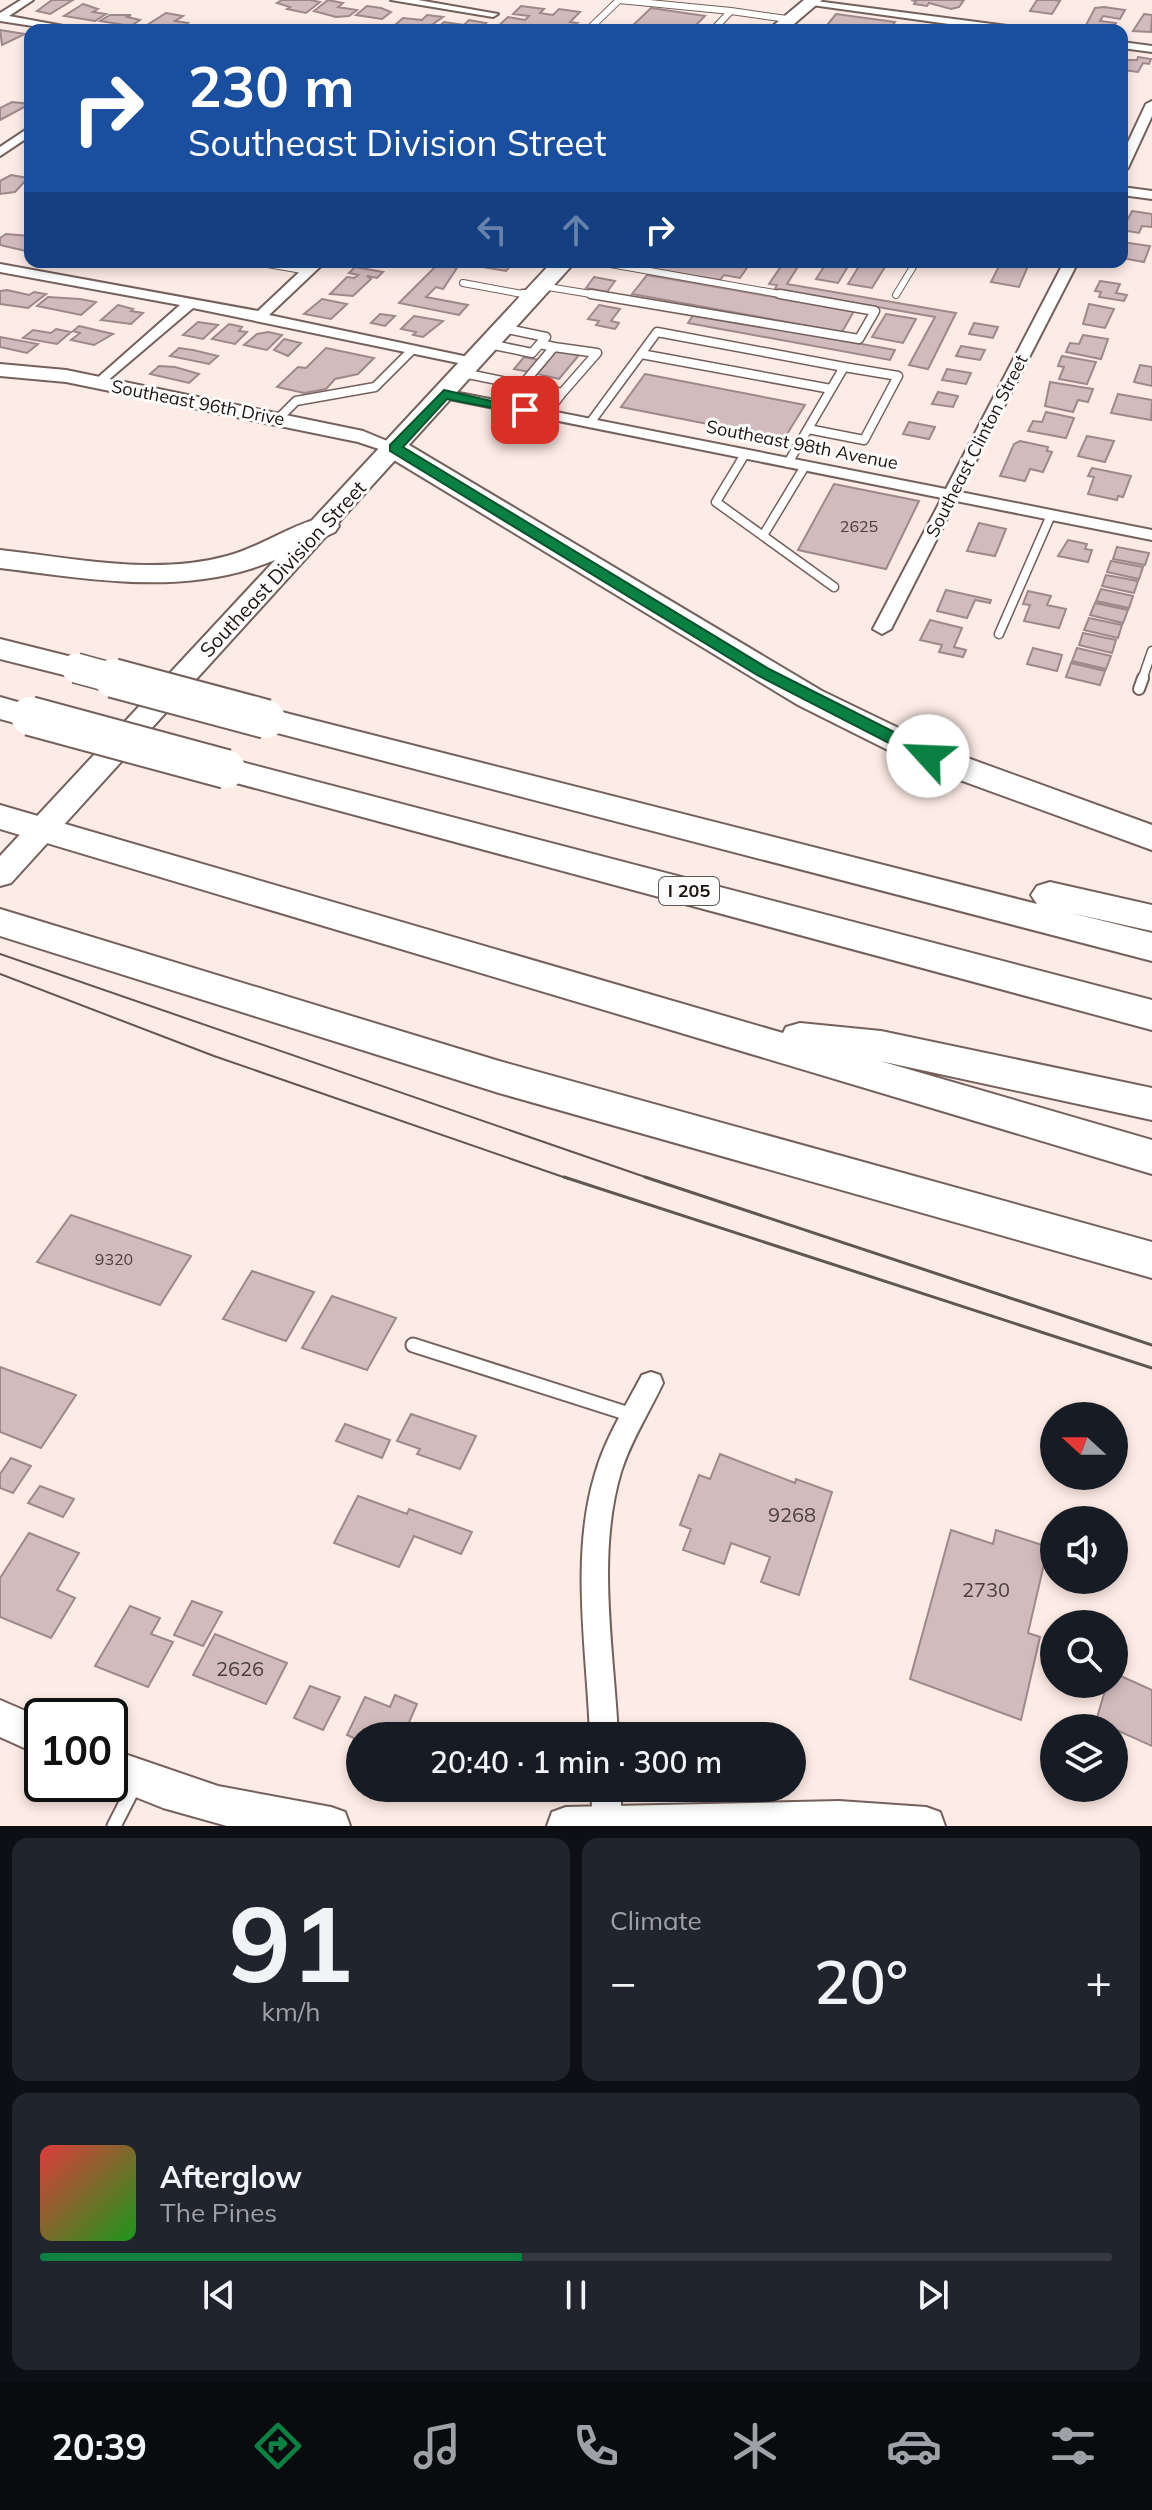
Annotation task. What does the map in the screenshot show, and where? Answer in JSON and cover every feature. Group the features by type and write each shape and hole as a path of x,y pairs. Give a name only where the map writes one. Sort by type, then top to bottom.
{"highway":[{"path":"394,448 822,705 967,771 1152,838"},
{"path":"0,559 161,573 194,572 248,560 324,526"},
{"path":"0,649 1152,947"},
{"name":"I 205","path":"15,712 1152,1015"},
{"path":"644,815 718,820 1152,918"},
{"path":"0,817 1152,1157"},
{"path":"0,922 499,1077 1152,1260"},
{"path":"706,1027 881,1046 1152,1104"}],"main road":[{"path":"782,24 792,0"},
{"path":"782,24 810,1"},
{"name":"Southeast Division Street","path":"0,875 559,268"}],"street":[{"path":"0,17 28,0"},
{"path":"402,0 493,14"},
{"path":"810,1 973,24"},
{"path":"0,17 43,24"},
{"path":"1128,46 1152,49"},
{"path":"1128,155 1152,104"},
{"path":"0,152 24,135"},
{"path":"1128,192 1152,195"},
{"path":"0,268 261,316 270,322 412,350 468,368"},
{"path":"44,276 54,268"},
{"path":"261,316 312,268"},
{"name":"Southeast Clinton Street","path":"882,629 1068,268"},
{"path":"100,383 190,303"},
{"name":"Southeast 96th Drive","path":"0,370 52,373 363,437 394,448"},
{"name":"Southeast 98th Avenue","path":"444,394 1152,535"},
{"path":"604,1722 598,1529 604,1487 651,1383"},
{"path":"0,1718 24,1729"},
{"path":"128,1775 280,1820 331,1826"},
{"path":"606,1802 607,1825"},
{"path":"566,1826 839,1823 926,1826"}],"lane":[{"path":"594,24 619,0 731,11 782,24"},
{"path":"719,24 731,11"},
{"path":"463,283 538,291 859,339 875,311 633,268"},
{"path":"896,295 912,268"},
{"path":"590,423 657,332 898,376 864,440 808,429"},
{"path":"496,336 546,337 532,353 496,336"},
{"path":"540,344 597,353 546,414"},
{"path":"504,406 554,347"},
{"path":"278,419 296,401 375,387 412,350"},
{"path":"641,354 831,389"},
{"path":"788,463 844,367"},
{"path":"468,368 522,385 562,393"},
{"path":"745,454 716,502 834,587"},
{"path":"764,534 805,466"},
{"path":"999,634 1051,515"},
{"path":"1139,689 1152,651"},
{"path":"413,1345 634,1415"},
{"path":"114,1826 119,1802"}],"building":[{"path":"52,0 73,0 50,14 37,11"},
{"path":"282,0 320,2 306,13 287,9 290,7 277,3"},
{"path":"328,0 343,3 338,7 357,10 349,16 336,17 314,11"},
{"path":"911,0 964,0 959,7 951,9 929,3 927,6 914,4 916,1"},
{"path":"1037,0 1060,1 1052,14 1030,11"},
{"path":"83,4 98,9 93,12 106,14 95,21 64,16"},
{"path":"367,6 391,12 382,19 356,15"},
{"path":"521,6 544,9 540,13 553,15 559,9 580,12 570,22 575,24 500,24 508,17 525,20 529,16 513,14"},
{"path":"651,8 705,16 697,24 634,24"},
{"path":"1095,8 1125,10 1120,19 1103,16 1100,21 1116,24 1087,24"},
{"path":"166,13 183,16 175,21 188,23 187,24 149,24"},
{"path":"836,14 895,22 894,24 828,24"},
{"path":"1144,14 1152,15 1151,32 1133,31"},
{"path":"110,15 131,15 127,17 140,20 134,24 100,21"},
{"path":"427,15 443,17 433,24 396,24 403,18 422,20"},
{"path":"469,20 486,23 485,24 465,24"},
{"path":"0,30 24,34 24,34 2,45"},
{"path":"1138,57 1151,59 1149,64 1143,63 1138,72 1128,71 1128,60 1137,60"},
{"path":"12,102 24,103 24,107 0,120 0,108"},
{"path":"11,175 24,177 24,182 15,192 0,194 0,181"},
{"path":"1132,211 1152,214 1152,227 1142,226 1139,233 1128,231 1128,219"},
{"path":"6,234 24,236 24,251 0,245 0,238"},
{"path":"1128,243 1150,246 1144,262 1128,259"},
{"path":"354,268 383,272 377,278 367,276 371,279 353,296 330,294 347,277 358,275 349,273"},
{"path":"434,268 457,268 443,289 436,287 426,297 468,305 459,315 399,303"},
{"path":"646,268 747,268 740,278 724,275 720,280"},
{"path":"780,268 797,268 787,284 956,313 928,369 909,365 935,317 775,289 777,285 769,284"},
{"path":"823,268 847,268 838,283 816,279"},
{"path":"858,268 884,268 872,288 848,284"},
{"path":"998,268 1027,268 1019,287 991,282"},
{"path":"647,275 854,311 842,332 632,294"},
{"path":"594,277 615,281 607,292 586,288"},
{"path":"1100,281 1120,284 1116,293 1127,295 1124,301 1099,297 1101,292 1095,291"},
{"path":"0,291 29,295 34,292 46,294 28,308 0,304"},
{"path":"48,297 96,302 81,315 37,306"},
{"path":"322,299 347,304 331,319 304,314"},
{"path":"1089,304 1114,309 1105,328 1083,324"},
{"path":"118,305 143,313 131,324 101,320"},
{"path":"599,305 620,309 611,321 619,323 615,329 596,325 599,321 588,319"},
{"path":"380,314 395,316 385,326 371,323"},
{"path":"694,314 895,350 890,360 688,323"},
{"path":"886,314 916,319 903,343 872,337"},
{"path":"414,316 443,321 423,337 401,329"},
{"path":"198,322 218,325 203,339 183,335"},
{"path":"974,323 998,327 993,338 969,334"},
{"path":"229,324 242,327 239,331 247,332 235,344 212,339"},
{"path":"79,326 113,334 94,345 71,340 80,333 73,331"},
{"path":"56,329 71,332 57,344 23,338 33,330 51,333"},
{"path":"268,332 282,335 267,350 244,345 257,334"},
{"path":"1083,335 1108,339 1101,359 1066,352 1070,343 1079,344"},
{"path":"0,337 38,344 27,353 0,347"},
{"path":"284,339 301,343 288,356 274,350"},
{"path":"961,346 985,350 980,360 956,356"},
{"path":"179,348 218,356 209,364 170,356"},
{"path":"326,348 374,358 358,374 335,379 326,389 304,393 277,387 298,367 306,368"},
{"path":"557,350 579,355 559,379 537,374"},
{"path":"1062,356 1096,362 1087,384 1059,379 1064,367 1058,366"},
{"path":"524,357 539,360 529,372 514,369"},
{"path":"1140,365 1152,367 1152,386 1134,382"},
{"path":"159,366 199,374 189,383 150,374"},
{"path":"947,369 971,373 966,384 942,380"},
{"path":"645,374 805,405 784,439 621,407"},
{"path":"1050,382 1093,389 1088,402 1078,400 1073,412 1045,406"},
{"path":"938,392 958,396 953,407 932,404"},
{"path":"1118,394 1152,400 1151,420 1111,413"},
{"path":"1046,412 1074,418 1066,438 1028,431 1033,421 1042,422"},
{"path":"909,422 935,427 929,439 903,434"},
{"path":"1087,436 1114,441 1105,462 1078,456"},
{"path":"1020,441 1048,447 1047,451 1052,452 1043,472 1030,469 1025,481 1000,476 1014,444"},
{"path":"1092,468 1131,476 1123,497 1118,496 1117,500 1088,494 1094,477 1088,476"},
{"path":"834,484 919,501 886,569 798,550"},
{"path":"979,523 1006,529 995,556 967,551"},
{"path":"1068,540 1087,544 1085,549 1092,550 1088,562 1058,556"},
{"path":"1117,547 1149,553 1145,565 1113,559"},
{"path":"1111,561 1143,567 1139,579 1107,572"},
{"path":"1106,575 1138,581 1134,593 1102,586"},
{"path":"1101,589 1133,596 1129,608 1096,601"},
{"path":"946,590 991,600 990,603 975,600 967,618 937,611"},
{"path":"1028,591 1051,596 1047,605 1066,609 1059,628 1024,621 1030,605 1023,604"},
{"path":"1095,603 1128,610 1123,623 1090,615"},
{"path":"1089,618 1122,625 1118,638 1084,630"},
{"path":"930,620 962,628 954,647 966,650 963,657 939,652 942,645 920,640"},
{"path":"1083,633 1116,640 1112,653 1079,645"},
{"path":"1033,648 1062,655 1057,671 1027,664"},
{"path":"1077,648 1111,656 1106,669 1072,661"},
{"path":"1071,663 1105,671 1100,685 1066,677"},
{"path":"71,1215 191,1256 160,1305 37,1262"},
{"path":"252,1271 314,1292 286,1341 223,1319"},
{"path":"332,1296 396,1318 367,1370 302,1348"},
{"path":"0,1367 76,1395 41,1448 0,1432"},
{"path":"411,1414 476,1436 460,1469 417,1454 420,1449 397,1441"},
{"path":"345,1424 390,1440 382,1458 336,1441"},
{"path":"720,1454 795,1483 796,1479 832,1492 799,1595 761,1582 770,1557 731,1543 724,1564 683,1550 691,1529 680,1525 699,1475 710,1479"},
{"path":"11,1458 31,1466 13,1493 0,1488 0,1474"},
{"path":"40,1486 74,1499 63,1517 28,1503"},
{"path":"358,1496 407,1514 409,1509 472,1532 461,1554 414,1536 399,1567 334,1543"},
{"path":"951,1530 993,1544 996,1530 1040,1544 1040,1581 1028,1633 1040,1637 1021,1720 910,1679"},
{"path":"29,1533 79,1553 57,1590 75,1598 51,1638 0,1617 0,1578"},
{"path":"192,1601 222,1612 203,1646 174,1635"},
{"path":"130,1606 160,1618 151,1634 173,1642 148,1687 95,1666"},
{"path":"215,1634 287,1663 266,1704 193,1675"},
{"path":"1128,1679 1152,1690 1152,1746 1128,1735 1128,1714 1098,1714 1103,1698 1128,1698"},
{"path":"310,1686 340,1697 323,1730 294,1718"},
{"path":"395,1695 417,1704 409,1722 353,1722 365,1697 390,1707"}],"tram line":[{"path":"0,954 650,1179"},
{"path":"0,974 214,1056 569,1179"},
{"path":"564,1177 1152,1368"},
{"path":"645,1177 650,1179"},
{"path":"650,1179 1152,1345"}],"route":[{"path":"525,410 444,394 394,448 763,672 830,709 928,756"}]}
